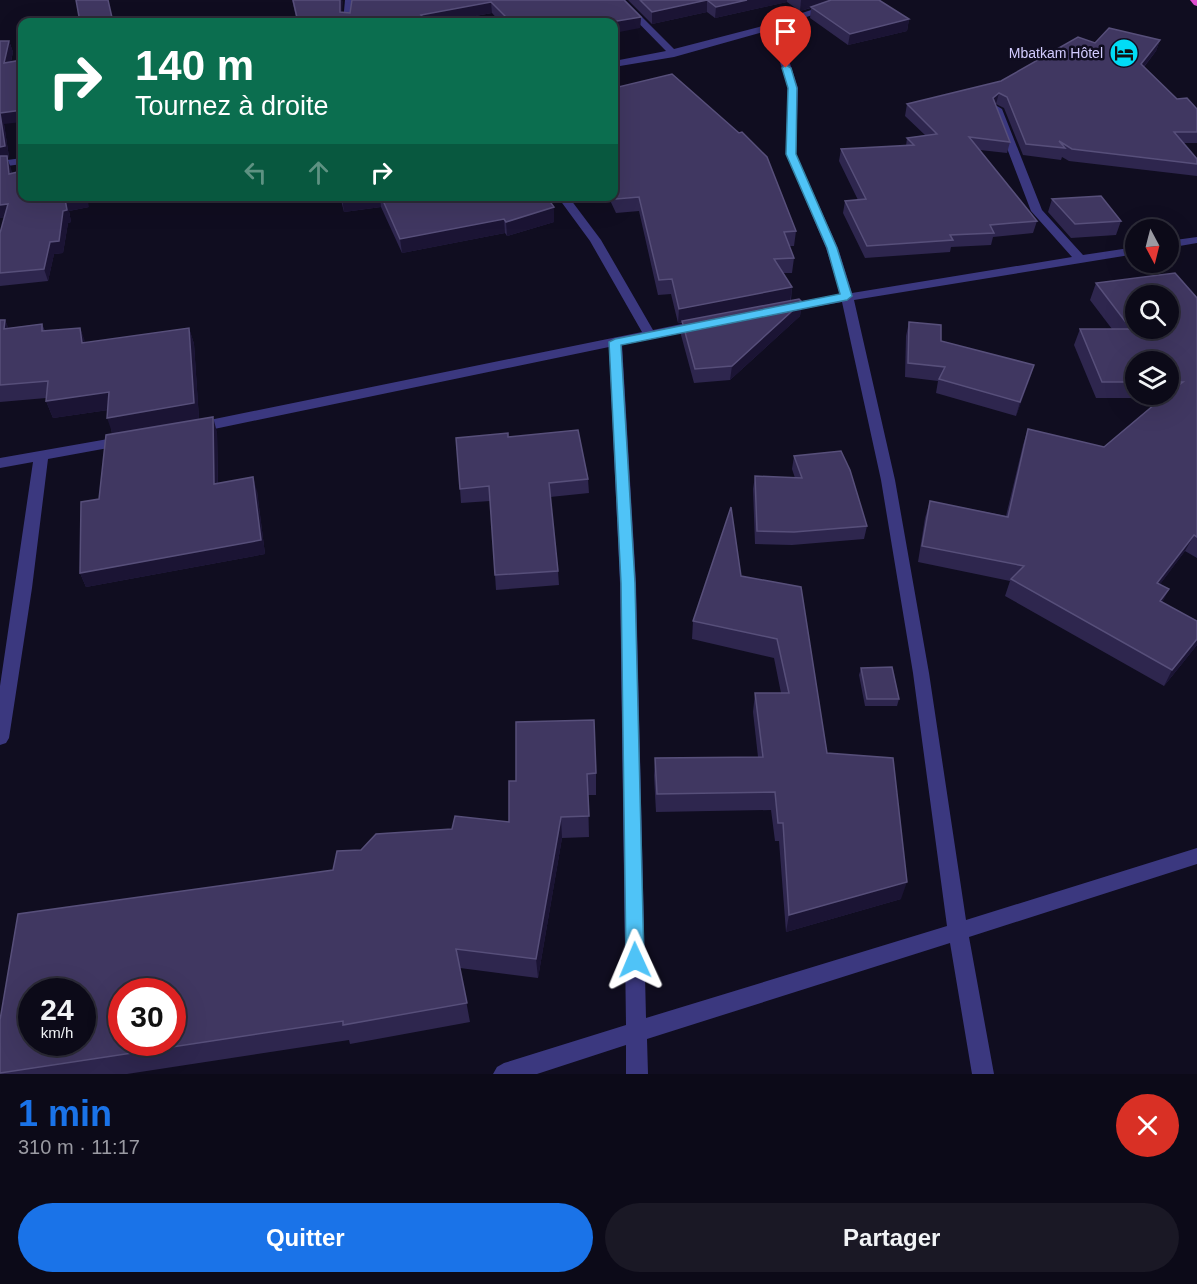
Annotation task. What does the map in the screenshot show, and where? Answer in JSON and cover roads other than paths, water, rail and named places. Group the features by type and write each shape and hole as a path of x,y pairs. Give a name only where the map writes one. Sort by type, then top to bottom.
{"street":[{"path":"348,18 349,0"},
{"path":"620,0 674,54"},
{"path":"618,63 674,54 774,28 851,0"},
{"path":"774,28 792,88 791,154 832,248 847,296 888,480 921,673 958,933 983,1074"},
{"path":"997,109 1037,211 1079,258"},
{"path":"0,164 18,162"},
{"path":"566,201 595,240 650,335"},
{"path":"1179,243 1197,240"},
{"path":"769,310 1125,252"},
{"path":"187,429 714,321"},
{"path":"615,342 628,583 637,1074"},
{"path":"0,463 143,437"},
{"path":"0,738 24,588 41,456"},
{"path":"504,1074 1197,856"}],"place":[{"name":"Mbatkam Hôtel","path":"1124,53"}]}
